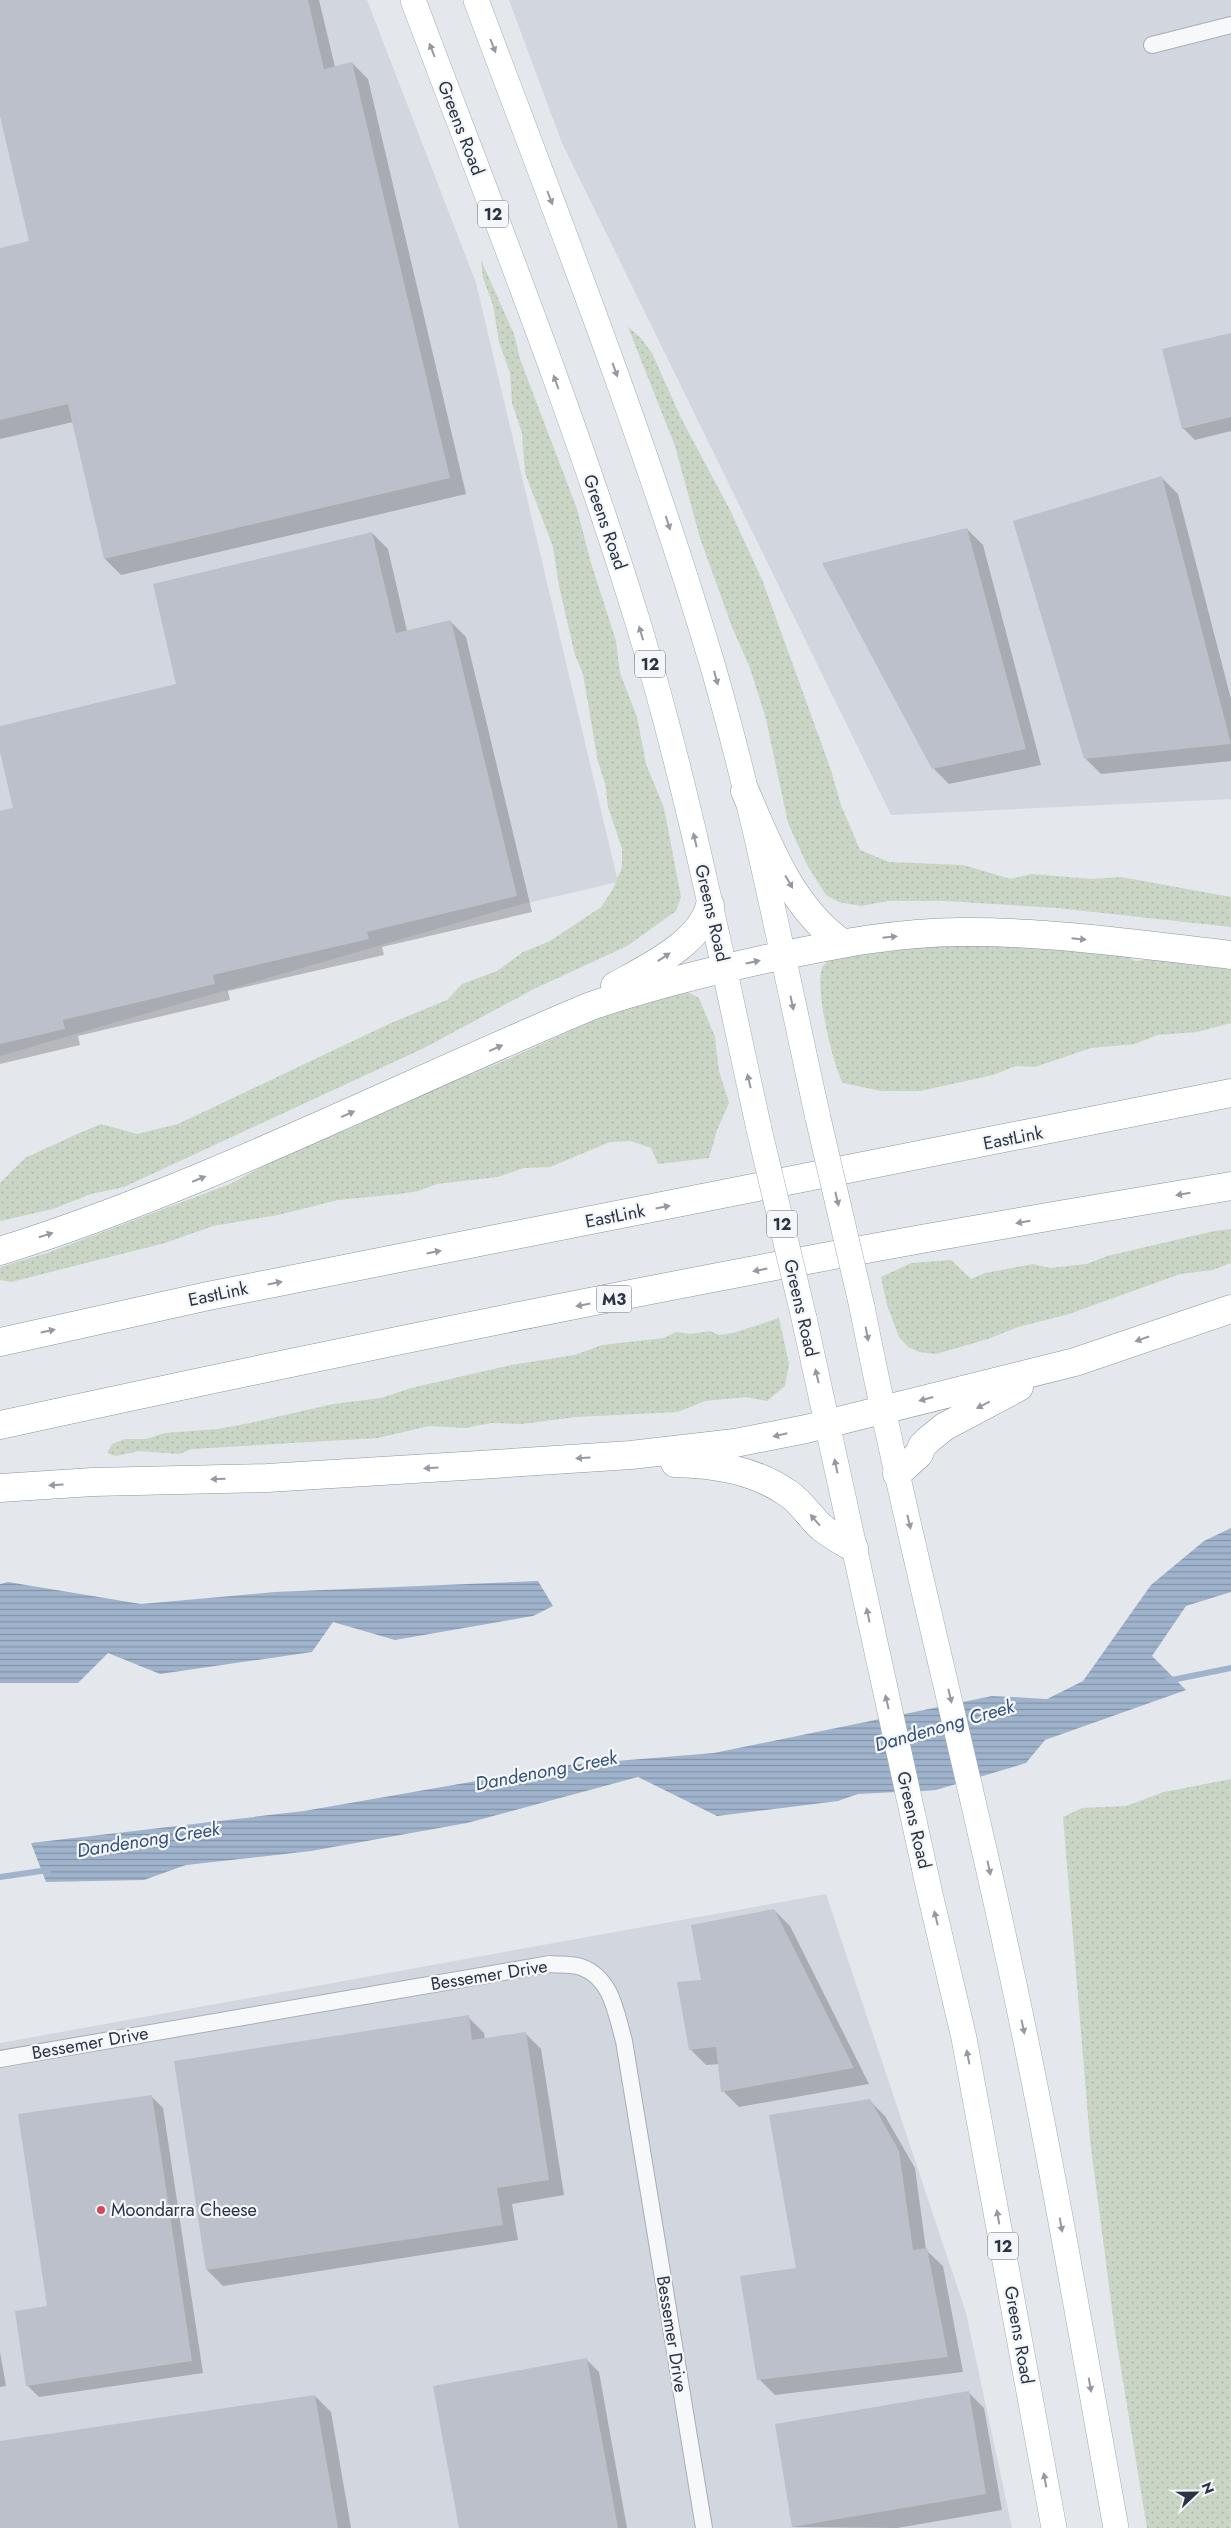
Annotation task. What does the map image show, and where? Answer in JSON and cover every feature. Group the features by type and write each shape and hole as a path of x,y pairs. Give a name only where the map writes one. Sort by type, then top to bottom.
{"highway":[{"path":"745,791 775,858 792,889 822,928 842,943"},
{"path":"546,1025 672,952 697,931 708,913 710,905"},
{"path":"0,1250 92,1220 197,1180 546,1025 636,990 724,968 842,943 930,933 968,932 1071,938 1231,955"},
{"name":"EastLink","path":"0,1342 218,1294 1231,1093"},
{"name":"M3","path":"0,1425 234,1374 696,1282 936,1236 1231,1186"},
{"path":"0,1488 94,1482 277,1477 631,1455 735,1443 828,1423 1075,1362 1231,1309"},
{"path":"897,1474 919,1454 922,1446 928,1440 944,1427 1003,1394 1075,1362"},
{"path":"631,1455 664,1462 719,1466 739,1471 788,1494 806,1509 822,1528 854,1548"}],"main road":[{"name":"Greens Road","path":"413,0 573,428 610,534 668,726 828,1423 878,1662 964,2038 1054,2528"},
{"path":"476,0 642,444 712,663 745,791 862,1307 897,1474 978,1821 1038,2102 1116,2528"}],"street":[{"path":"1152,45 1231,25"},
{"name":"Bessemer Drive","path":"0,2059 550,1964 581,1967 603,1982 613,2002 624,2041 704,2528"}],"shaded area":[{"path":"0,0 367,0 476,283 618,882 519,905 0,1056"},
{"path":"509,0 1231,0 1231,799 891,815 562,143"},
{"path":"826,1894 966,2313 1012,2528 0,2528 0,2043"}],"green space":[{"path":"481,260 514,334 520,359 577,509 591,563 616,641 620,673 637,717 646,764 664,808 681,897 676,911 627,946 534,989 422,1049 124,1187 91,1194 53,1209 0,1221 0,1183 25,1158 101,1124 137,1134 178,1124 391,1023 447,1000 462,984 497,971 523,952 550,941 601,907 613,889 622,867 622,849 608,807 605,783 598,762 583,674 575,655 559,586 553,547 525,473 522,433 512,403 510,373 499,342 493,305 483,278"},
{"path":"628,327 640,337 652,353 681,418 731,512 763,582 831,770 841,805 860,850 889,862 963,865 1011,879 1032,874 1092,879 1121,877 1231,897 1231,927 1057,908 946,901 888,901 861,906 839,902 826,895 807,865 788,823 766,719 750,668 732,627 700,538 675,446"},
{"path":"1000,941 1121,952 1135,961 1166,958 1198,966 1231,968 1231,1023 1197,1032 1157,1035 1135,1044 1091,1048 1035,1067 1016,1066 993,1075 920,1091 881,1091 843,1083 834,1060 825,1024 820,988 823,966 829,960 853,948"},
{"path":"686,991 699,998 715,1037 719,1071 729,1103 717,1130 709,1158 658,1164 651,1148 631,1141 610,1142 550,1167 524,1168 498,1177 437,1184 418,1191 400,1194 338,1200 278,1215 213,1226 165,1243 11,1282 0,1280 0,1267 47,1253 230,1184 284,1155 358,1125 381,1111 499,1063 617,1010 643,1005"},
{"path":"1231,1229 1231,1263 1213,1270 1180,1274 1069,1314 1018,1327 988,1339 936,1354 919,1352 908,1347 899,1337 887,1305 881,1277 911,1263 951,1260 971,1279 985,1273 1033,1264 1050,1268 1087,1264 1107,1256 1214,1231"},
{"path":"779,1318 789,1364 785,1386 767,1401 746,1397 705,1401 678,1412 575,1417 522,1424 491,1423 465,1428 429,1426 378,1438 192,1449 179,1454 139,1451 116,1456 107,1453 112,1444 125,1439 146,1439 165,1433 218,1429 333,1404 381,1398 411,1388 511,1365 575,1355 602,1345 664,1338 676,1332 691,1334 710,1331 719,1335 733,1333"},
{"path":"1231,1779 1231,2528 1147,2528 1115,2332 1090,2140 1063,1817 1082,1808 1126,1806 1164,1792"}],"water":[{"path":"1231,1528 1231,1592 1186,1606 1152,1656 1186,1690 1045,1740 1026,1763 936,1790 858,1794 838,1801 717,1816 638,1777 467,1823 311,1851 186,1865 144,1880 46,1882 31,1843 304,1811 568,1765 714,1753 992,1696 1047,1699 1083,1681 1151,1585 1204,1541"},
{"path":"538,1581 553,1606 533,1616 395,1640 333,1622 312,1652 160,1674 108,1653 78,1683 0,1683 0,1584 8,1582 141,1604 275,1592"}],"building":[{"path":"0,0 308,0 324,69 352,62 450,478 104,559 68,404 0,420 0,248 29,241 0,116"},
{"path":"1231,333 1231,417 1182,429 1162,349"},
{"path":"1162,476 1231,744 1084,759 1013,521"},
{"path":"967,528 1026,749 932,769 822,563"},
{"path":"372,532 396,633 451,620 517,896 367,932 369,939 213,975 215,984 63,1020 65,1029 0,1044 0,811 13,808 0,752 0,726 176,684 153,584"},
{"path":"774,1909 854,2068 721,2092 716,2047 689,2050 677,1982 701,1980 691,1925"},
{"path":"469,2015 472,2040 526,2032 549,2180 497,2188 503,2225 206,2270 174,2061"},
{"name":"Moondarra Cheese","path":"152,2095 192,2361 26,2386 15,2311 47,2306 18,2114"},
{"path":"870,2099 899,2151 913,2250 927,2248 948,2357 757,2380 740,2276 796,2268 769,2115"},
{"path":"587,2358 618,2528 459,2528 433,2386"},
{"path":"969,2391 986,2494 792,2527 775,2424"},
{"path":"315,2395 338,2528 0,2528 0,2441"}],"waterway":[{"name":"Dandenong Creek","path":"1167,1681 1231,1668"},
{"name":"Dandenong Creek","path":"0,1877 48,1870"}],"place":[{"name":"Moondarra Cheese","path":"101,2210"}]}
